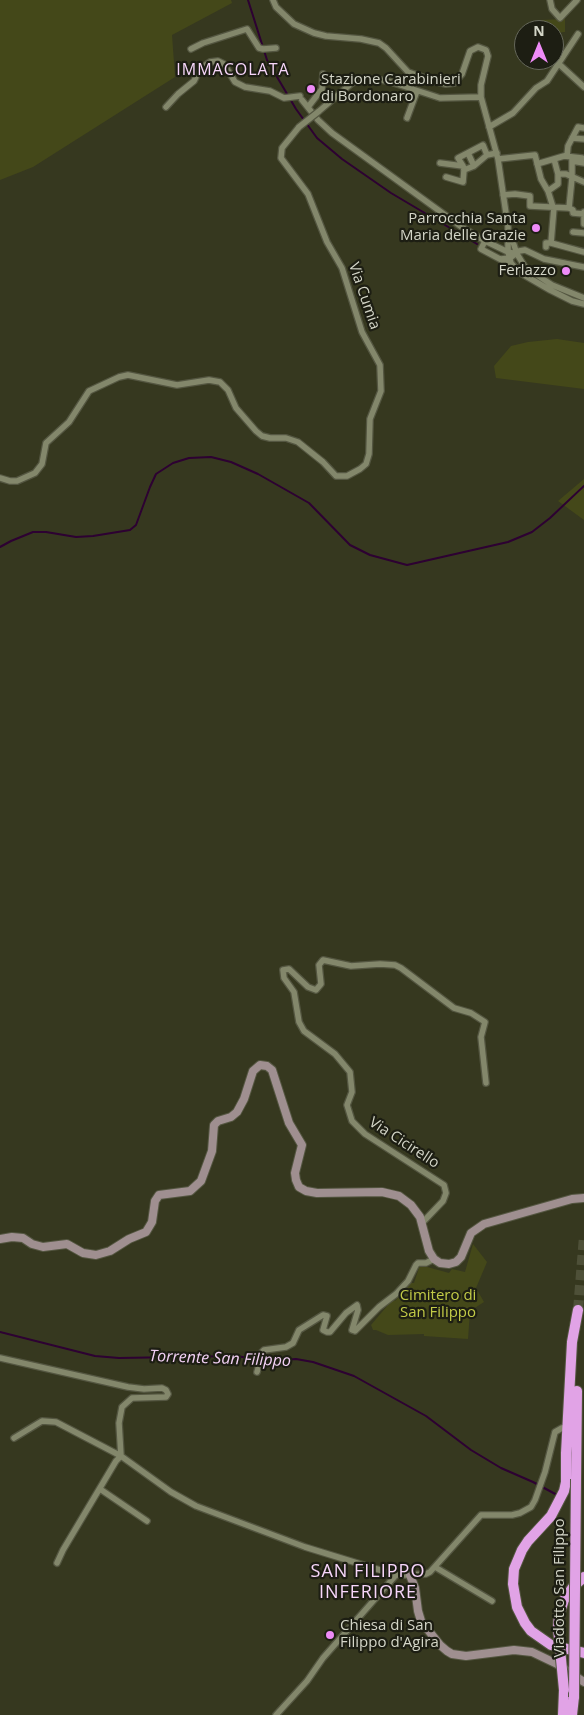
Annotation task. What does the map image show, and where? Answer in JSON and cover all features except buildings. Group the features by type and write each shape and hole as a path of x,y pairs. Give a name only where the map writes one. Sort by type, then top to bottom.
{"highway":[{"name":"Viadotto San Filippo","path":"572,1715 574,1697 571,1480 578,1310"},
{"path":"571,1480 552,1516 528,1541 520,1554 514,1573 513,1593 525,1623 536,1636 551,1645 584,1653"},
{"path":"563,1715 564,1690 558,1628 559,1615 564,1600 573,1586 584,1577"}],"street":[{"path":"273,0 276,7 294,24 326,36 361,39 379,43 408,72 442,83 450,84 458,81 470,51 476,47 483,48 488,53 481,85 481,97 497,156 508,227 509,255 513,266"},
{"path":"550,0 552,9 560,18 576,0"},
{"path":"191,49 203,43 248,29 259,48 276,48"},
{"path":"564,56 578,34"},
{"path":"166,107 194,81 200,70 210,62 218,61 224,64 234,82 244,87 270,91 284,98 301,98 332,134 463,228 509,255"},
{"path":"564,69 584,87"},
{"path":"489,127 516,112 536,88 547,81 555,70"},
{"path":"308,107 322,89 323,74"},
{"name":"Via Cumia","path":"0,478 6,481 17,481 35,473 40,467 46,443 73,418 90,391 119,377 128,375 177,386 209,380 220,382 228,390 236,408 262,436 274,439 286,438 298,442 323,462 336,476 352,474 366,464 369,457 370,419 381,388 380,365 362,332 340,263 327,242 308,194 281,158 281,150 299,127 347,86 360,78 381,79 445,99 481,97"},
{"path":"407,118 416,91"},
{"path":"569,208 572,178 568,146 578,127 584,128"},
{"path":"572,138 584,139"},
{"path":"446,177 463,182 464,168 458,158 483,145 487,155"},
{"path":"468,153 474,166"},
{"path":"440,163 464,168 474,166 487,155 535,155 543,185 548,191 553,207 552,243"},
{"path":"537,164 554,159 570,158 583,161"},
{"path":"548,191 558,184 558,174 554,159"},
{"path":"558,174 566,174 584,182"},
{"path":"503,195 530,196 530,206 569,208 573,210 573,213 584,212 584,224"},
{"path":"508,227 517,254 526,267 566,292 584,298"},
{"path":"573,232 584,233"},
{"path":"486,241 481,249 513,266 519,272 550,290 572,301 584,304"},
{"path":"546,247 546,243 552,243 584,252"},
{"path":"501,259 525,250 544,258 584,267"},
{"name":"Via Cicirello","path":"422,1223 444,1201 446,1193 444,1185 370,1138 352,1121 347,1110 352,1092 350,1072 334,1054 304,1031 299,1022 294,992 284,978 283,970 290,970 308,987 316,990 322,984 319,965 323,960 354,966 380,964 395,965 401,968 454,1008 471,1013 485,1022 481,1037 486,1083"},
{"path":"0,1239 23,1238 32,1244 42,1247 67,1244 83,1253 96,1255 110,1251 129,1239 146,1232 152,1222 156,1198 163,1194 190,1191 201,1181 212,1151 214,1125 218,1121 231,1117 237,1112 253,1071 258,1066 263,1065 270,1068 274,1074 289,1123 302,1145 295,1173 299,1187 306,1191 317,1192 377,1192 394,1194 411,1205 420,1217 434,1259 444,1264 456,1262 471,1234 484,1224 572,1199 584,1198"},
{"path":"260,1354 264,1350 286,1348 293,1342 299,1330 323,1315 327,1316 323,1330 330,1332 352,1307 357,1305 358,1310 352,1330 355,1331 408,1281 416,1264 430,1262 434,1259"},
{"path":"0,1358 128,1387 144,1389 162,1388 168,1394 166,1397 132,1398 122,1407 119,1416 121,1456 116,1461 57,1563"},
{"path":"257,1372 259,1365"},
{"path":"14,1438 42,1421 50,1420 78,1432 121,1456 171,1492 196,1506 305,1546 396,1575 410,1575 428,1573 436,1567 481,1515 516,1514 527,1510 535,1500 545,1472 555,1432 562,1428"},
{"path":"100,1489 147,1521"},
{"path":"436,1567 492,1601"},
{"path":"276,1715 396,1575"},
{"path":"410,1575 415,1588 421,1621 440,1646 447,1651 452,1654 466,1656 514,1650 532,1652 557,1664 584,1682"}],"green space":[{"path":"0,0 231,0 232,3 172,35 175,77 33,167 0,180"},
{"path":"565,19 565,32 564,20 541,20"},
{"path":"557,339 584,343 584,389 496,378 494,366 511,346"},
{"path":"584,479 584,520 558,501"},
{"name":"Cimitero di San Filippo","path":"473,1244 487,1262 476,1288 484,1302 470,1311 468,1339 424,1336 424,1334 388,1335 373,1330 371,1325 393,1299 395,1301 411,1283 414,1283 420,1265 449,1273 452,1269 465,1272"}],"waterway":[{"path":"248,0 267,60 296,109 317,138 342,159 391,193 477,244"},
{"path":"0,547 33,532 46,532 76,537 130,530 136,525 156,474 173,463 189,458 211,457 231,462 258,474 309,503 350,545 370,555 407,565 508,542 532,532 584,486"},
{"name":"Torrente San Filippo","path":"0,1332 95,1356 119,1358 236,1356 269,1361 296,1359 313,1362 354,1376 426,1416 471,1450 501,1468 559,1496"}],"tunnel":[{"path":"578,1310 584,1236"}],"place":[{"name":"Stazione Carabinieri di Bordonaro","path":"311,89"},
{"name":"Parrocchia Santa Maria delle Grazie","path":"536,228"},
{"name":"Ferlazzo","path":"566,271"},
{"name":"Chiesa di San Filippo d'Agira","path":"330,1635"}],"district":[{"name":"IMMACOLATA","path":"233,70"},
{"name":"SAN FILIPPO INFERIORE","path":"368,1582"}]}
